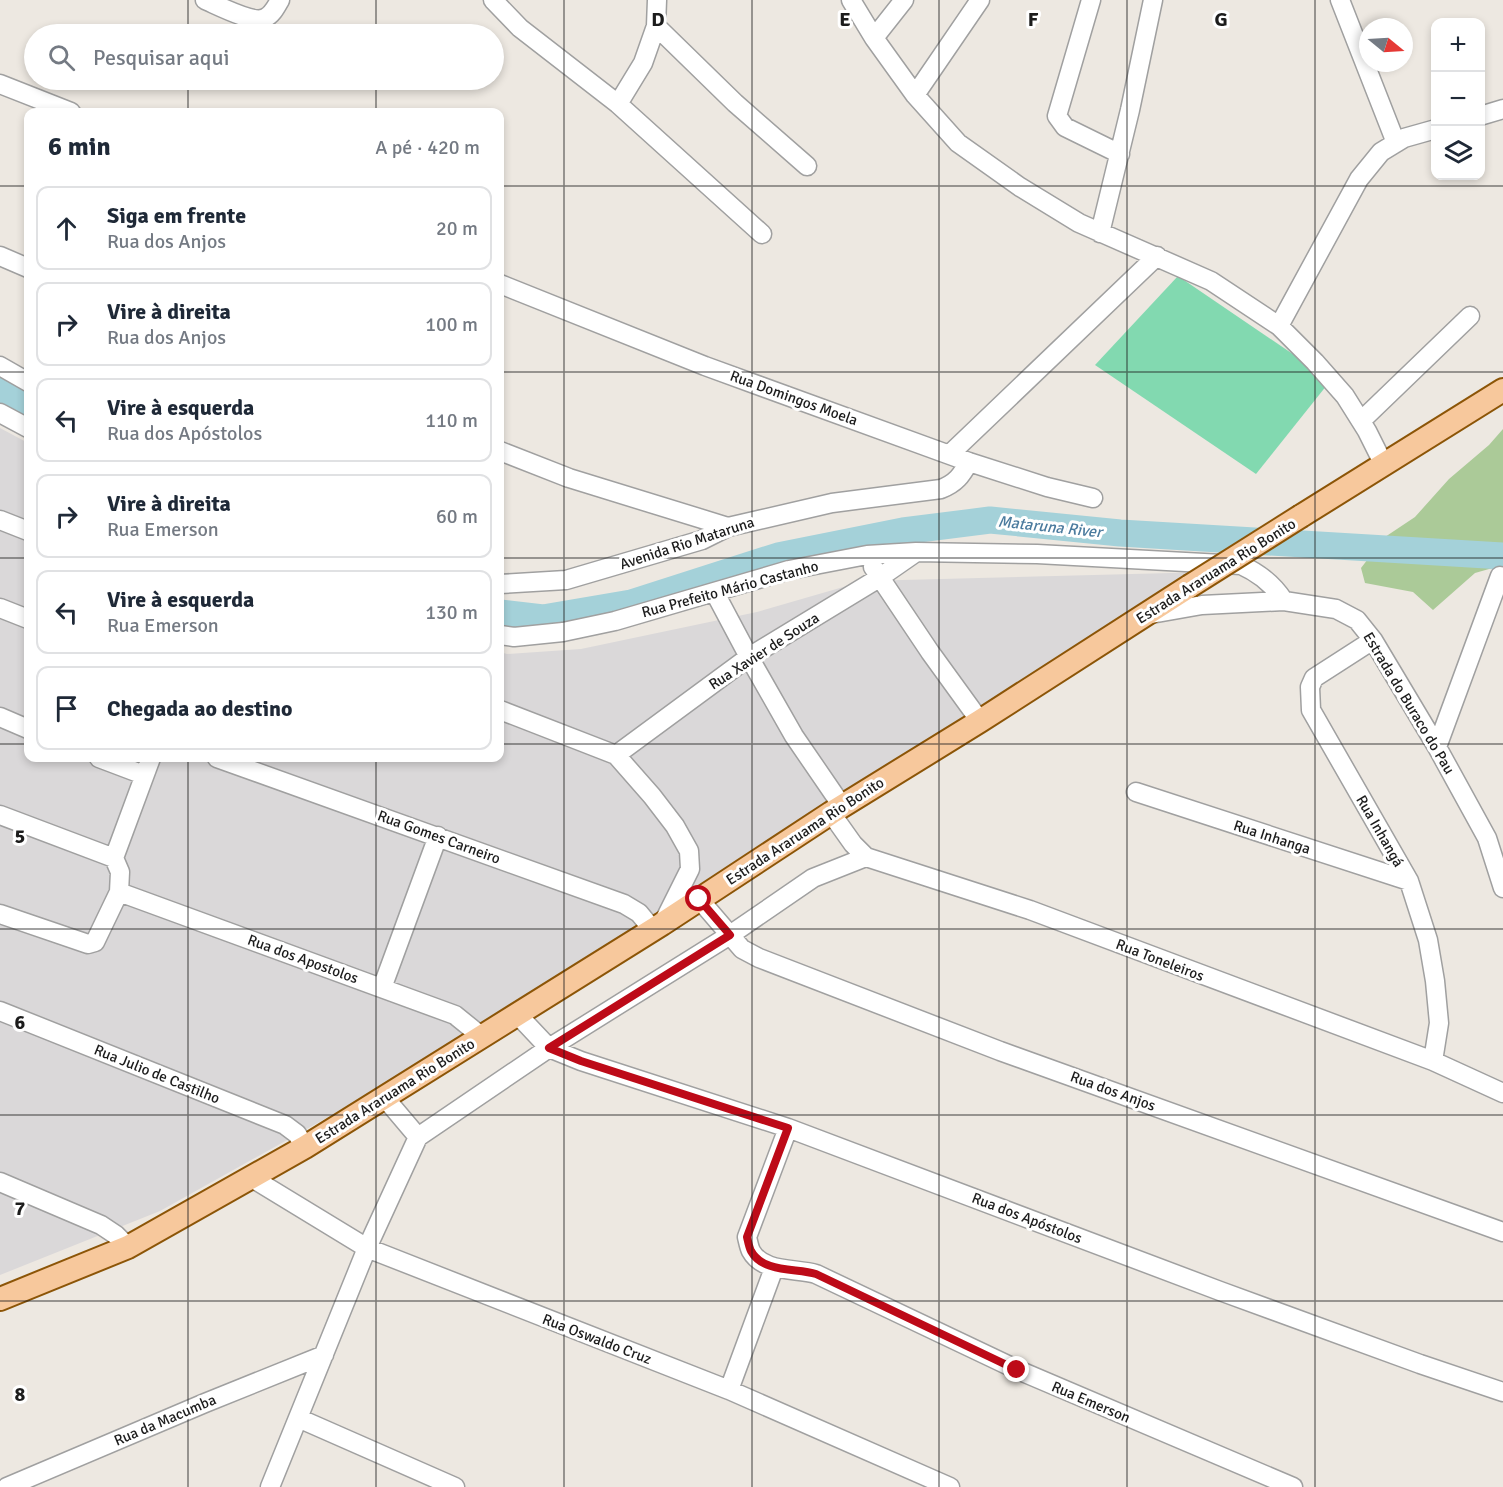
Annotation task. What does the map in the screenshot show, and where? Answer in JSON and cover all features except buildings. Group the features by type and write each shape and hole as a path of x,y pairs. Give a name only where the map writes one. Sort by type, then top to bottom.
{"main road":[{"name":"Estrada Araruama Rio Bonito","path":"0,1299 128,1247 305,1147 658,927 836,809 980,721 1503,390"}],"street":[{"path":"205,0 255,20 264,19 273,12 280,0"},
{"path":"493,0 520,28 618,104 762,234"},
{"path":"618,104 643,63 656,26 657,0"},
{"path":"850,0 874,38 915,94 958,144 1020,187 1079,223 1211,281 1279,326 1316,362 1345,396 1384,465"},
{"path":"874,38 904,0"},
{"path":"915,94 980,0"},
{"path":"1091,0 1057,116 1065,127 1120,154"},
{"path":"1100,233 1120,154 1153,0"},
{"path":"1340,0 1395,143"},
{"path":"656,26 735,103 807,166"},
{"path":"0,84 60,108"},
{"path":"1485,114 1503,109"},
{"path":"1279,326 1359,179 1381,152 1404,138 1431,130"},
{"path":"0,256 24,266"},
{"path":"950,454 1156,256"},
{"name":"Rua Domingos Moela","path":"504,286 705,366 969,462 1047,487 1093,498"},
{"path":"1361,422 1470,316"},
{"path":"0,366 24,379"},
{"path":"0,413 24,426"},
{"path":"504,453 569,478 728,527"},
{"name":"Avenida Rio Mataruna","path":"504,584 566,580 702,540 728,527 832,503 941,489 952,485 960,478 969,462"},
{"path":"0,520 24,529"},
{"name":"Rua Prefeito Mário Castanho","path":"504,636 514,637 563,632 615,621 789,570 867,555 916,552 1037,554 1241,565 1258,573 1284,601"},
{"name":"Rua Xavier de Souza","path":"616,755 749,657 879,578 916,552"},
{"path":"867,555 879,578 980,721"},
{"path":"1437,747 1500,576"},
{"path":"270,1487 368,1248 418,1137 549,1048 730,935 813,878 866,857 853,844 836,809 715,593"},
{"name":"Estrada do Buraco do Pau","path":"1144,616 1202,605 1284,601 1336,609 1356,620 1373,640 1437,747 1495,834 1503,888"},
{"path":"0,608 24,617"},
{"name":"Rua Inhangá","path":"1373,640 1314,678 1310,687 1311,710 1409,881 1428,940 1435,981 1438,1023 1433,1061"},
{"path":"504,712 616,755 675,826 689,851 690,869 658,927"},
{"path":"0,717 24,727"},
{"path":"110,762 144,775"},
{"path":"0,914 88,944 99,937 121,884 120,872 114,858 149,762"},
{"name":"Rua Gomes Carneiro","path":"228,762 624,904 658,927"},
{"name":"Rua Inhanga","path":"1136,792 1409,881"},
{"path":"0,815 114,858"},
{"path":"382,988 438,836"},
{"name":"Rua Toneleiros","path":"866,857 1030,910 1433,1061 1503,1093"},
{"name":"Rua dos Apostolos","path":"119,892 455,1015 481,1036"},
{"name":"Rua dos Anjos","path":"699,899 742,949 759,958 1000,1051 1503,1232"},
{"name":"Rua Julio de Castilho","path":"0,1011 285,1125 297,1134 305,1147"},
{"name":"Rua dos Apóstolos","path":"517,1014 549,1048 581,1061 788,1128 1220,1291 1503,1392"},
{"path":"384,1098 418,1137"},
{"path":"729,1390 774,1268 751,1251 747,1237 788,1128"},
{"name":"Rua Oswaldo Cruz","path":"252,1178 368,1248 729,1390 950,1487"},
{"path":"0,1182 101,1225 128,1247"},
{"name":"Rua Emerson","path":"774,1268 816,1274 1017,1370 1293,1487"},
{"name":"Rua da Macumba","path":"7,1487 324,1355"},
{"path":"298,1418 455,1487"}],"shaded area":[{"path":"0,428 24,441 24,762 504,762 504,653 581,649 757,612 864,581 1210,572 464,1041 160,1211 0,1275"}],"green space":[{"path":"1178,276 1331,380 1256,474 1095,365"},
{"path":"1503,429 1503,565 1475,573 1433,610 1413,592 1365,583 1361,568 1385,537 1415,517 1449,479 1489,445"}],"waterway":[{"name":"Mataruna River","path":"0,388 24,402"},
{"name":"Mataruna River","path":"504,613 543,618 631,603 778,556 903,531 990,520 1120,533 1503,556"}],"route":[{"path":"699,899 730,935 549,1048 581,1061 788,1128 747,1237 751,1251 774,1268 816,1274 1017,1370"}]}
